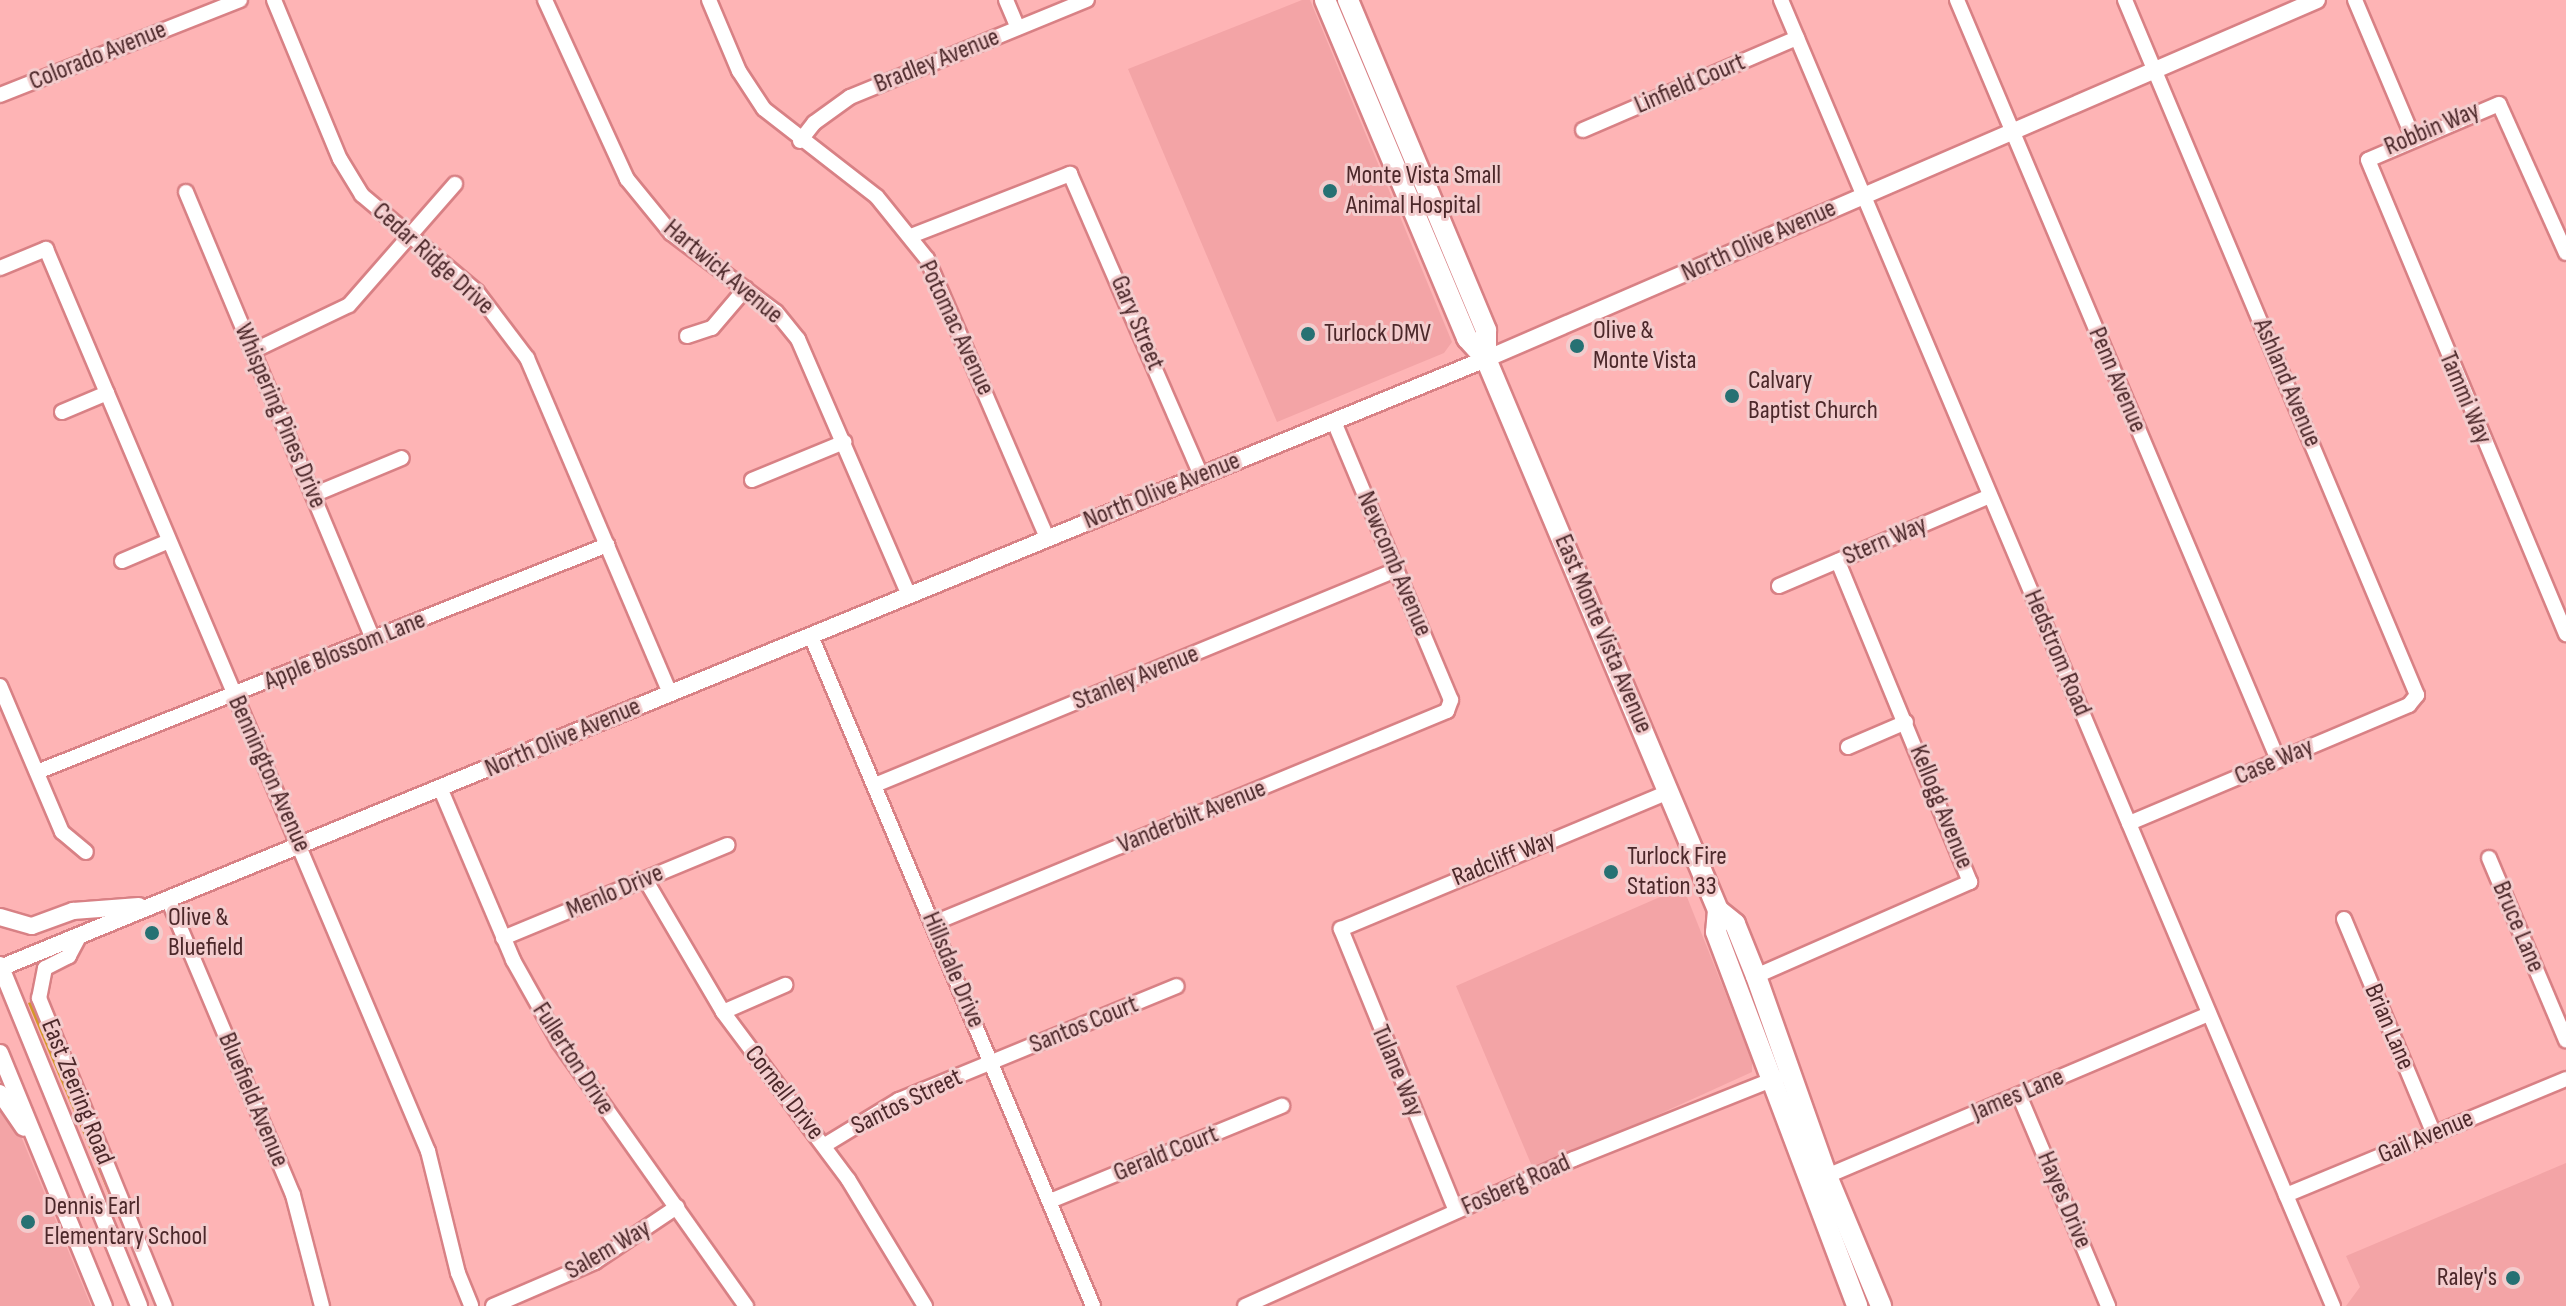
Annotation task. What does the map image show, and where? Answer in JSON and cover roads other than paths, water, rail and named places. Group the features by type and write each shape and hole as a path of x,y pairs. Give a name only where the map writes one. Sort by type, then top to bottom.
{"main road":[{"name":"East Monte Vista Avenue","path":"1325,0 1467,338 1486,359 1718,910 1716,932 1857,1306"},
{"name":"East Monte Vista Avenue","path":"1348,0 1486,330 1486,359"},
{"path":"1345,46 1357,48 1371,80 1394,110"},
{"name":"East Monte Vista Avenue","path":"1718,910 1735,924 1827,1176 1881,1306"}],"street":[{"name":"Colorado Avenue","path":"0,95 240,0"},
{"name":"Cedar Ridge Drive","path":"274,0 340,159 362,195 477,292 527,358 670,693"},
{"name":"Hartwick Avenue","path":"545,0 627,179 671,233 746,288 798,339 909,595"},
{"name":"Potomac Avenue","path":"709,0 747,87 771,118 851,174 911,236 950,305 1047,538"},
{"path":"1006,0 1018,28"},
{"name":"Bradley Avenue","path":"800,141 825,113 850,97 1087,0"},
{"name":"Hedstrom Road","path":"1781,0 2333,1306"},
{"name":"Penn Avenue","path":"1957,0 2278,760"},
{"name":"Ashland Avenue","path":"2125,0 2416,697"},
{"name":"North Olive Avenue","path":"0,967 441,790 1486,359 2317,0"},
{"path":"2355,0 2413,137"},
{"name":"Linfield Court","path":"1583,130 1797,38"},
{"name":"Robbin Way","path":"2368,160 2413,137 2499,104 2566,253"},
{"name":"Tammi Way","path":"2368,160 2566,634"},
{"name":"Gary Street","path":"911,236 1070,174 1201,475"},
{"path":"253,351 349,305 411,238 455,184"},
{"name":"Whispering Pines Drive","path":"186,192 373,640"},
{"name":"Bennington Avenue","path":"0,268 46,249 428,1151 458,1273 471,1306"},
{"path":"687,336 712,328 746,288"},
{"path":"62,412 107,393"},
{"name":"Newcomb Avenue","path":"1334,421 1450,708"},
{"path":"752,480 844,442"},
{"path":"313,495 402,458"},
{"name":"Stern Way","path":"1779,586 1990,496"},
{"path":"122,561 169,541"},
{"name":"Apple Blossom Lane","path":"37,772 607,545"},
{"name":"Kellogg Avenue","path":"1756,976 1970,882 1838,561"},
{"name":"Stanley Avenue","path":"875,785 1396,570"},
{"name":"Hillsdale Drive","path":"811,636 1093,1306"},
{"path":"0,686 62,832 86,852"},
{"name":"Case Way","path":"2129,823 2409,705 2416,697"},
{"name":"Vanderbilt Avenue","path":"934,923 1450,708"},
{"path":"1848,747 1906,722"},
{"name":"Fullerton Drive","path":"441,790 503,938 593,1095 746,1306"},
{"name":"Radcliff Way","path":"1341,929 1669,792"},
{"name":"Menlo Drive","path":"503,938 727,845"},
{"name":"Bruce Lane","path":"2489,858 2566,1040"},
{"name":"Cornell Drive","path":"645,879 723,1012 825,1145 925,1306"},
{"path":"0,917 32,926 73,911 160,902"},
{"name":"Bluefield Avenue","path":"160,902 293,1195 322,1306"},
{"name":"Brian Lane","path":"2344,919 2434,1134"},
{"name":"Tulane Way","path":"1341,929 1456,1211"},
{"name":"East Zeering Road","path":"80,935 69,956 42,973 38,993 165,1306"},
{"path":"0,967 139,1306"},
{"path":"723,1012 785,985"},
{"name":"Santos Court","path":"992,1063 1177,986"},
{"name":"James Lane","path":"1827,1176 2209,1014"},
{"path":"0,1053 104,1306"},
{"name":"Santos Street","path":"825,1145 884,1107 992,1063"},
{"name":"Fosberg Road","path":"1245,1306 1456,1211 1791,1072"},
{"name":"Gail Avenue","path":"2286,1195 2566,1079"},
{"path":"0,1093 38,1145"},
{"name":"Hayes Drive","path":"2019,1095 2108,1306"},
{"name":"Gerald Court","path":"1050,1201 1282,1106"},
{"name":"Salem Way","path":"493,1306 595,1262 677,1207"}],"place":[{"name":"Monte Vista Small Animal Hospital","path":"1330,191"},
{"name":"Turlock DMV","path":"1308,334"},
{"name":"Olive & Monte Vista","path":"1577,346"},
{"name":"Calvary Baptist Church","path":"1732,396"},
{"name":"Turlock Fire Station 33","path":"1611,872"},
{"name":"Olive & Bluefield","path":"152,933"},
{"name":"Dennis Earl Elementary School","path":"28,1222"},
{"name":"Raley's","path":"2513,1278"}]}
